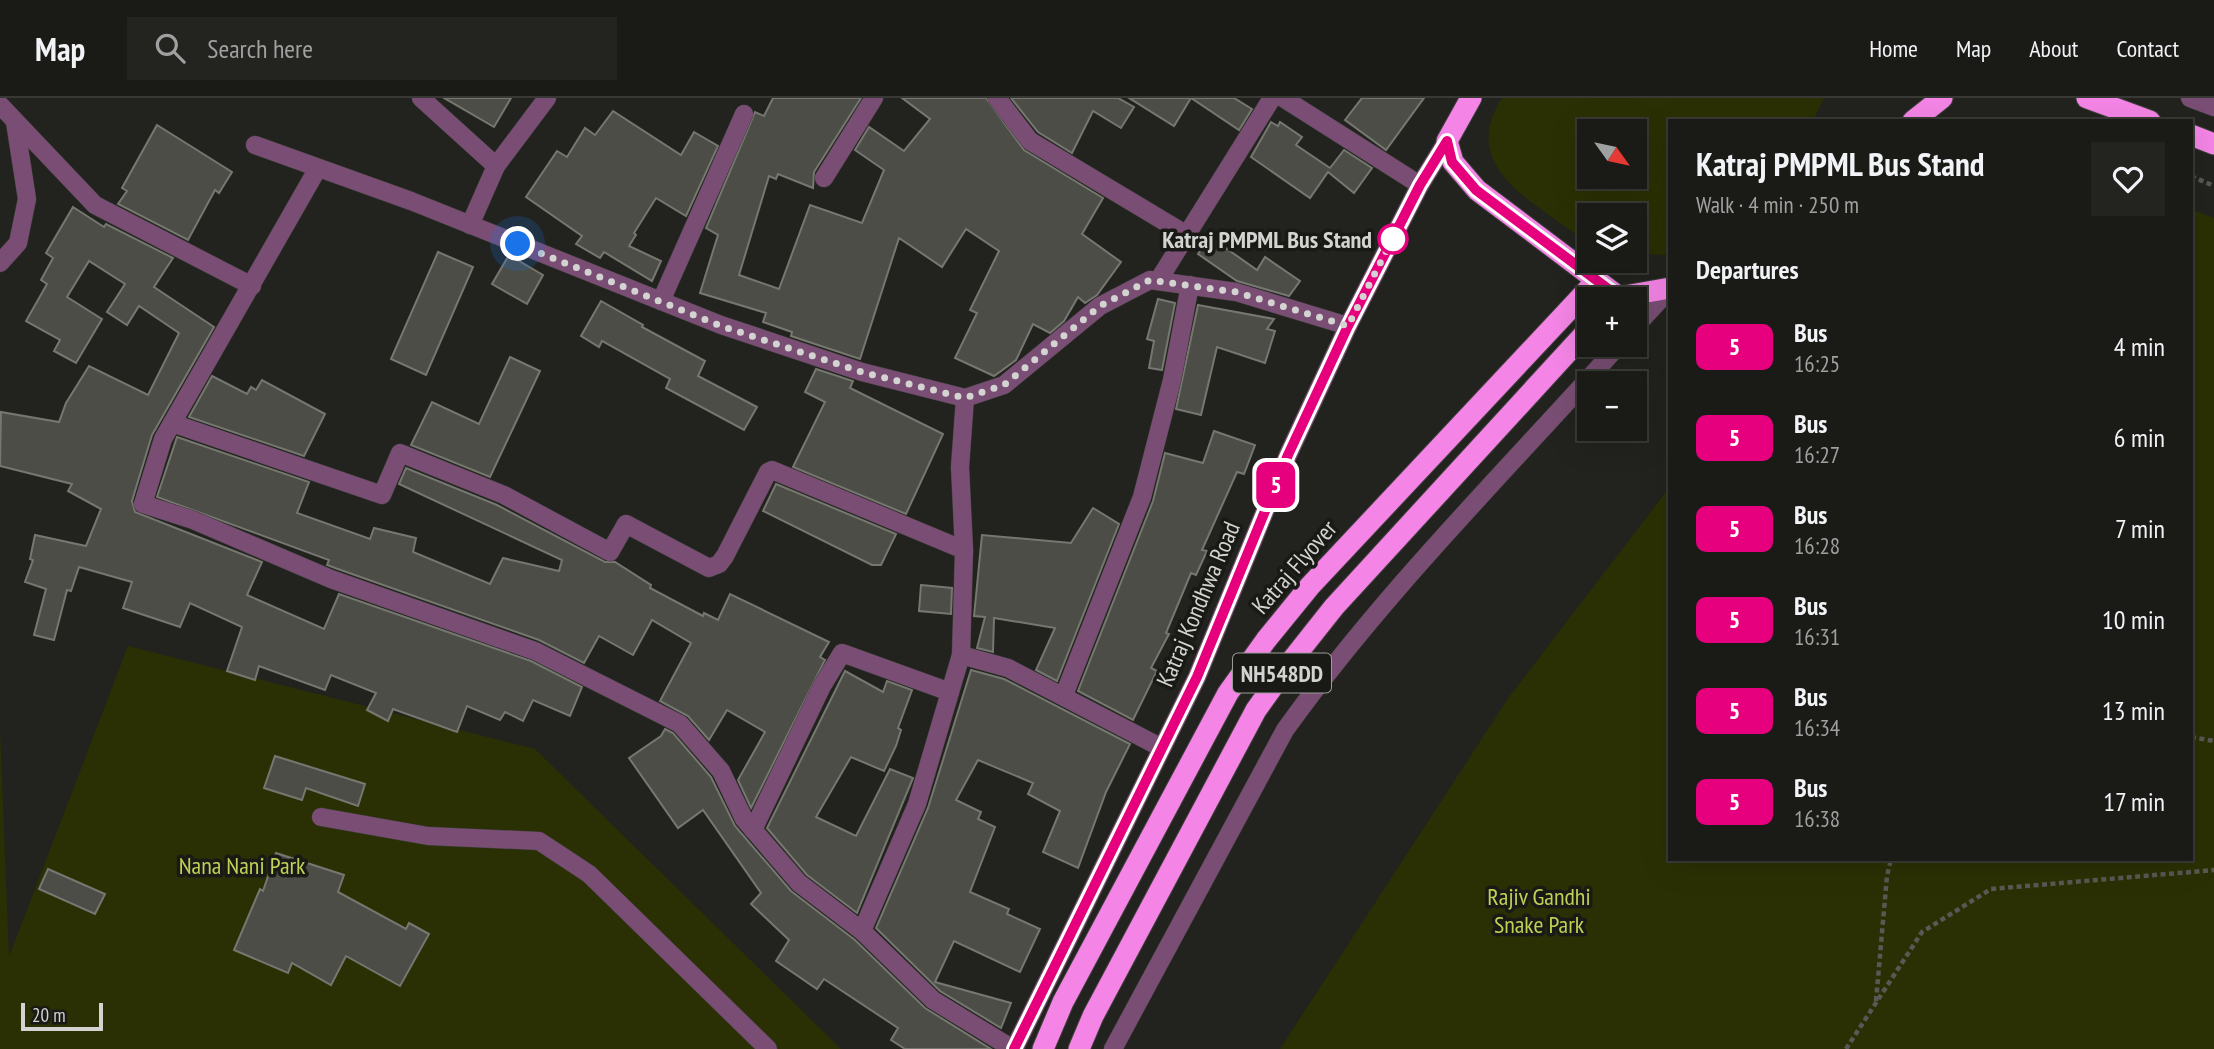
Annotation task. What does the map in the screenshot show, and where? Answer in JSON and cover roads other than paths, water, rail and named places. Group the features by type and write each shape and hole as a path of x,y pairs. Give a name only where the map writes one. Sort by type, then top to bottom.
{"highway":[{"name":"Katraj Kondhwa Road","path":"1447,141 1471,98"},
{"path":"1916,119 1942,98"},
{"path":"2087,98 2145,119"},
{"path":"2193,136 2214,144"},
{"path":"1447,141 1452,162 1476,190 1602,287"},
{"name":"Katraj Flyover","path":"1043,1049 1063,1002 1222,705 1251,661 1310,586 1595,282"},
{"path":"1647,292 1668,288"},
{"name":"NH548DD","path":"1079,1049 1093,1016 1256,710 1334,607 1577,342"}],"street":[{"path":"421,98 496,166"},
{"path":"470,225 496,166 547,98"},
{"path":"824,178 874,98"},
{"path":"997,98 1030,141 1187,235"},
{"path":"1158,281 1272,98"},
{"path":"1283,98 1420,185"},
{"path":"2190,98 2214,107"},
{"path":"0,105 95,205 252,286"},
{"path":"661,301 744,114"},
{"path":"0,263 18,243 27,199 15,121"},
{"name":"Katraj Kondhwa Road","path":"1013,1049 1197,677 1288,455 1348,326 1420,185 1447,141"},
{"path":"255,145 470,225 721,326 862,372 965,398 1004,385 1100,306 1150,280 1236,292 1348,326"},
{"path":"318,168 163,439 143,504 193,520 331,579 535,650 680,724 721,771 744,820 799,883 862,931 933,1000 1013,1049"},
{"path":"1064,695 1142,497 1172,380 1190,285"},
{"path":"1647,314 1668,290"},
{"path":"1113,1049 1285,730 1363,629 1608,357"},
{"path":"862,931 917,804 961,655 964,550 960,467 965,398"},
{"path":"172,423 382,495 400,453 504,495 610,552 626,524 709,568 719,564 725,556 768,472 772,470 964,550"},
{"path":"753,830 822,686 842,653 950,692"},
{"path":"961,655 1008,668 1161,748"},
{"path":"321,817 428,836 539,841 589,874 768,1049"}],"place":[{"name":"Katraj PMPML Bus Stand","path":"1393,239"}],"park label":[{"name":"Nana Nani Park","path":"242,865"},
{"name":"Rajiv Gandhi Snake Park","path":"1539,910"}]}
